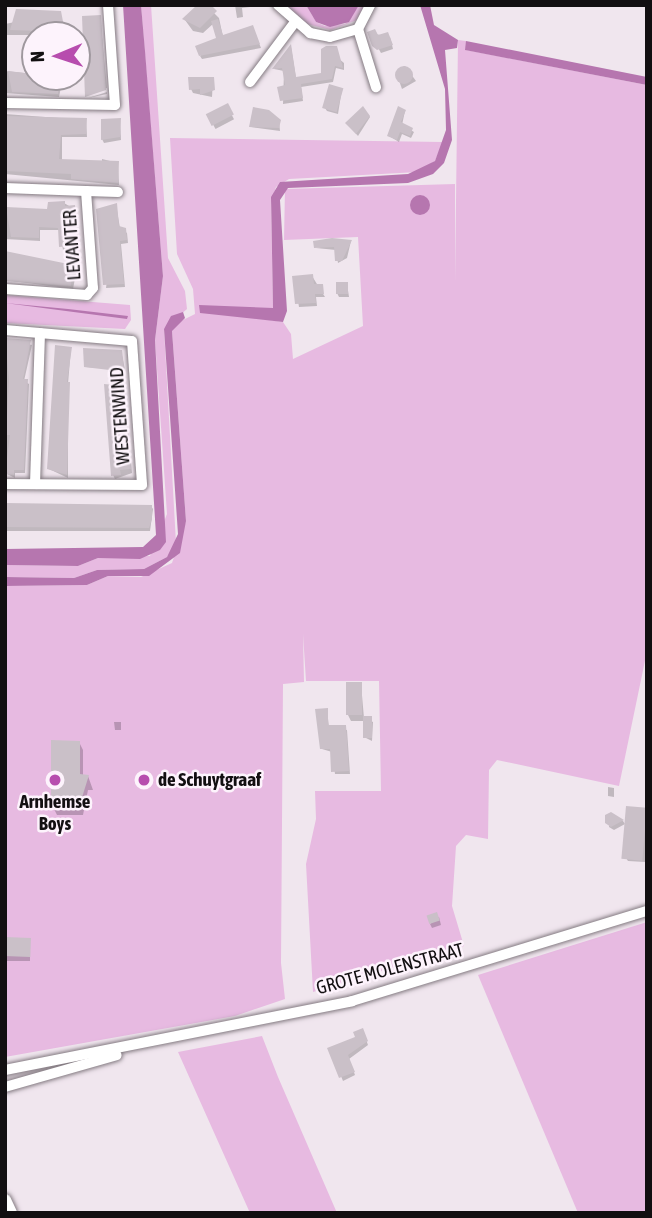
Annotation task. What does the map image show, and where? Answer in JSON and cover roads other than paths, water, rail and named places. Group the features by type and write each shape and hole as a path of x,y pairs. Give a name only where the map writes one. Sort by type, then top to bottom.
{"main road":[{"path":"5,1200 11,1213"}],"street":[{"path":"5,103 115,105 108,5"},
{"path":"278,5 310,33 330,37 358,29"},
{"path":"370,5 358,29 376,87"},
{"path":"250,82 295,22"},
{"name":"LEVANTER","path":"5,188 118,192"},
{"name":"LEVANTER","path":"5,289 92,293 86,191"},
{"path":"5,330 40,334 35,484"},
{"name":"WESTENWIND","path":"5,484 142,485 132,341 40,334"},
{"name":"GROTE MOLENSTRAAT","path":"5,1070 138,1047 352,1001 647,911"},
{"name":"GROTE MOLENSTRAAT","path":"5,1087 77,1070 138,1047"}],"place":[{"name":"Arnhemse Boys","path":"55,780"},
{"name":"de Schuytgraaf","path":"144,780"}]}
